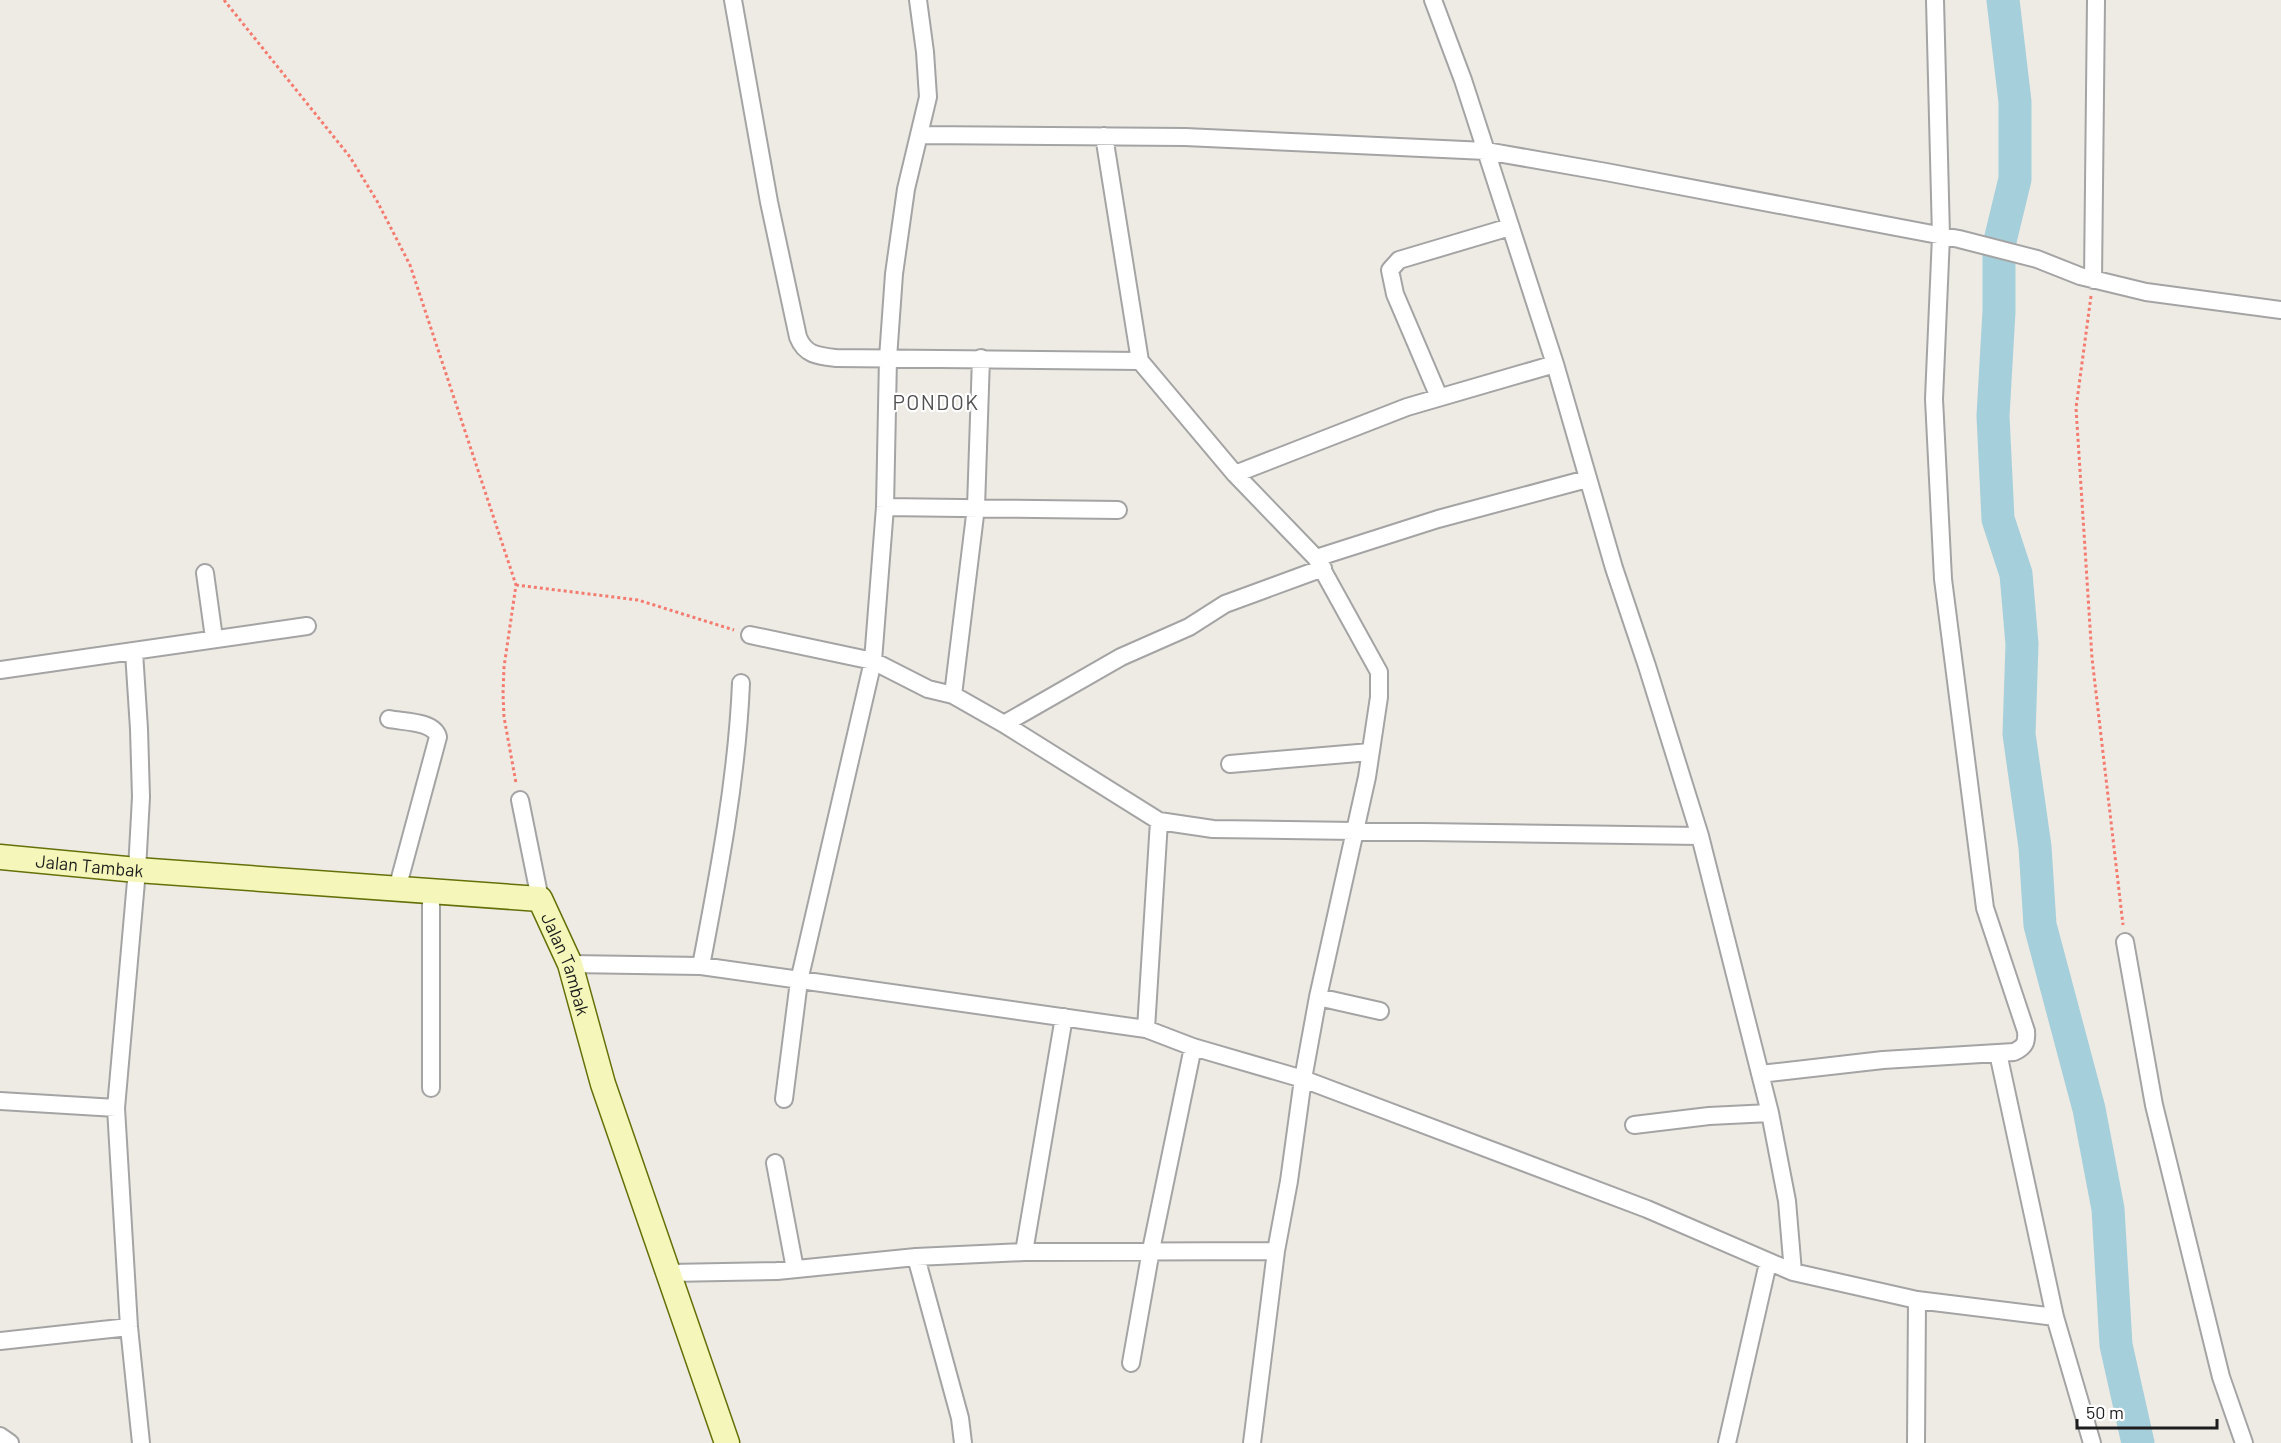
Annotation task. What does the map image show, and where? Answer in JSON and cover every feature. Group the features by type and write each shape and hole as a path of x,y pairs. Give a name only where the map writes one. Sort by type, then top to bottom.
{"street":[{"path":"733,0 769,202 801,346 822,357 1140,361"},
{"path":"784,1099 799,981 873,661 885,507 888,358 899,231 906,189 928,97 918,0"},
{"path":"1433,0 1463,80 1555,364 1587,479 1700,836 1770,1113 1787,1201 1793,1272"},
{"path":"1760,1074 1883,1060 2014,1052 2021,1049 2027,1039 1985,908 1943,579 1934,399 1941,236 1935,0"},
{"path":"2093,280 2096,0"},
{"path":"919,135 1185,137 1486,151 1959,239 2037,259 2093,280 2146,292 2281,310"},
{"path":"1104,136 1140,361 1243,470 1320,560 1379,672 1379,697 1356,832 1318,997 1303,1079 1276,1251 1252,1443"},
{"path":"1439,397 1395,294 1390,270 1399,260 1510,227"},
{"path":"953,695 976,507 981,358"},
{"path":"1243,470 1407,407 1555,364"},
{"path":"1004,723 1121,657 1189,627 1225,604 1339,549 1587,479"},
{"path":"885,507 1118,510"},
{"path":"205,573 214,638"},
{"path":"0,670 307,626"},
{"path":"750,635 873,661 928,689 953,695 1004,723 1159,822 1213,830 1700,836"},
{"path":"134,652 141,785 137,870 116,1108 129,1327 141,1443"},
{"path":"701,966 717,883 738,748 741,683"},
{"path":"388,719 428,726 434,729 438,737 397,889"},
{"path":"1230,764 1370,752"},
{"path":"520,800 540,899"},
{"path":"1146,1029 1159,822"},
{"name":"Jalan Tambak","path":"0,857 137,870 540,899 570,964 603,1084 727,1443"},
{"path":"431,892 431,1088"},
{"path":"2125,942 2154,1105 2221,1377 2244,1443"},
{"path":"570,964 701,966 1146,1029 1193,1047 1303,1079 1647,1209 1793,1272 1917,1300 2055,1317"},
{"path":"1318,997 1380,1011"},
{"path":"1024,1252 1064,1017"},
{"path":"1131,1363 1151,1250 1193,1047"},
{"path":"1998,1053 2055,1317 2092,1443"},
{"path":"0,1101 116,1108"},
{"path":"1634,1125 1709,1116 1770,1113"},
{"path":"775,1163 795,1269"},
{"path":"669,1273 795,1269 916,1257 1024,1252 1276,1251"},
{"path":"916,1257 960,1418 963,1443"},
{"path":"1727,1443 1768,1263"},
{"path":"1916,1443 1917,1300"},
{"path":"0,1341 129,1327"},
{"path":"0,1436 10,1443"}],"path":[{"path":"224,0 350,157 397,236 423,302 516,585 504,667 503,694 510,756 520,800"},
{"path":"2093,280 2076,408 2092,658 2125,942"},
{"path":"516,585 638,600 750,635"}],"waterway":[{"path":"2003,0 2015,102 2015,179 1999,245 1999,311 1993,416 1998,519 2016,574 2022,644 2019,734 2035,847 2040,925 2089,1109 2108,1209 2116,1345 2138,1443"}],"district":[{"name":"PONDOK","path":"936,401"}]}
